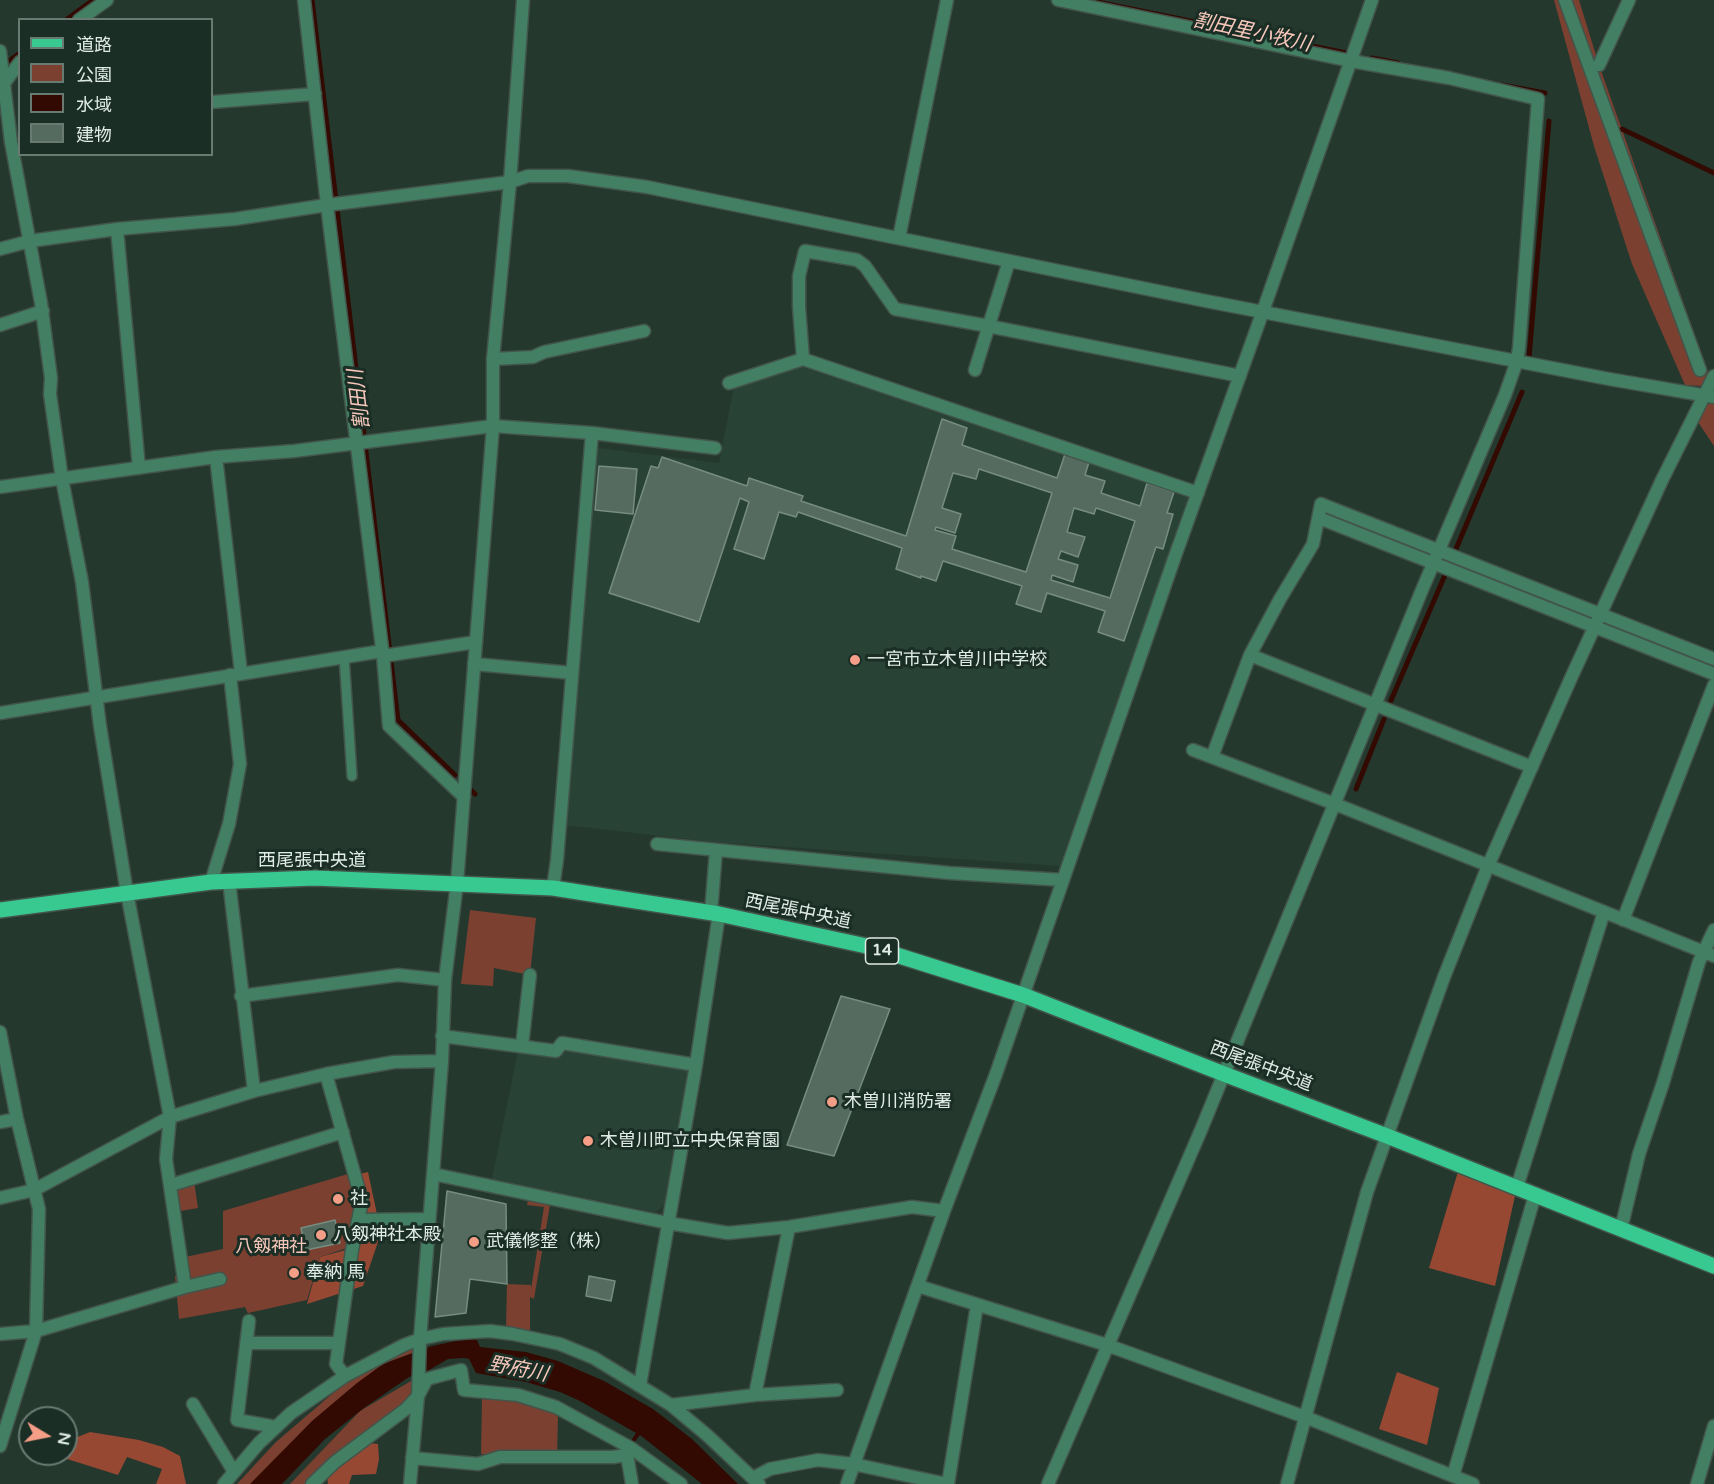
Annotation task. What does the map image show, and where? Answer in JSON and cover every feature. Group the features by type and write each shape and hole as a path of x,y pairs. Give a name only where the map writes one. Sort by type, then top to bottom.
{"main road":[{"name":"西尾張中央道","path":"0,910 211,882 315,878 553,888 715,914 871,947 1023,995 1714,1266"}],"street":[{"path":"82,18 107,0"},
{"path":"304,0 315,94 333,205 387,654 389,726 464,797"},
{"path":"410,1484 442,1061 445,980 457,883 464,797 493,426 493,359 510,182 523,0"},
{"path":"899,238 947,0"},
{"path":"1048,1484 1224,1074 1505,395 1519,348 1538,99 1449,78 1058,0"},
{"path":"847,1484 944,1211 996,1074 1174,559 1372,0"},
{"path":"1565,0 1700,370"},
{"path":"1599,65 1629,0"},
{"path":"0,51 16,141"},
{"path":"4,82 18,64"},
{"path":"213,102 315,94"},
{"path":"0,120 16,141"},
{"path":"18,156 43,311 51,378 50,394 62,479 82,582 100,726 127,893 170,1117 166,1159 185,1287"},
{"path":"0,249 30,241 117,229 235,219 510,182 528,176 568,176 647,187 1263,312 1609,379 1709,396"},
{"path":"117,229 139,468"},
{"path":"803,359 799,276 805,251 857,260 865,266 895,309 1240,376"},
{"path":"975,370 1009,261"},
{"path":"0,326 43,311"},
{"path":"493,359 533,357 544,352 644,331"},
{"path":"729,383 803,359 1198,493"},
{"path":"1287,1484 1367,1192 1444,977 1488,866 1532,767 1662,480 1709,396 1714,376"},
{"path":"0,488 216,457 294,451 493,426 592,433 715,448"},
{"path":"553,888 592,433"},
{"path":"211,882 229,824 240,764 236,674 216,457"},
{"path":"1212,757 1250,655 1313,544 1321,504 1439,550 1714,674"},
{"path":"1318,518 1434,563 1714,659"},
{"path":"0,713 344,656 387,654 476,642"},
{"path":"1250,655 1532,767"},
{"path":"474,664 572,673"},
{"path":"1623,920 1714,685"},
{"path":"1193,750 1335,804 1709,954"},
{"path":"657,844 950,873 1064,880"},
{"path":"640,1385 696,1065 715,914 716,850"},
{"path":"229,881 254,1091"},
{"path":"1517,1187 1604,912"},
{"path":"1621,1229 1639,1154 1699,962 1709,954 1714,930"},
{"path":"242,996 398,975 445,980"},
{"path":"522,1046 530,975"},
{"path":"0,1032 17,1119 39,1209 36,1331 0,1446"},
{"path":"442,1036 556,1051 562,1043 696,1065"},
{"path":"0,1198 34,1190 170,1117 254,1091 326,1074 394,1062 442,1061"},
{"path":"326,1074 362,1201 352,1250 336,1364 345,1376"},
{"path":"0,1122 17,1119"},
{"path":"171,1185 343,1132"},
{"path":"433,1174 668,1223 728,1233 789,1227 912,1207 944,1211"},
{"path":"1453,1476 1535,1194"},
{"path":"358,1220 429,1219"},
{"path":"755,1395 789,1227"},
{"path":"0,1334 36,1331 185,1287 220,1279"},
{"path":"918,1286 1107,1345 1305,1417 1473,1484"},
{"path":"224,1484 259,1443 291,1413 345,1376 404,1345 420,1343 443,1334 490,1331 560,1344 594,1358 671,1405 756,1481 770,1469 818,1460 853,1464 947,1484 977,1305"},
{"path":"249,1321 237,1420 276,1427"},
{"path":"248,1342 339,1343"},
{"path":"312,1484 335,1462 406,1409 418,1396 426,1379 461,1370 464,1390 518,1395 556,1407 681,1484"},
{"path":"671,1405 755,1395 837,1390"},
{"path":"193,1404 234,1472"},
{"path":"1697,1484 1714,1426"},
{"path":"412,1458 478,1464 500,1457 613,1457 629,1451"},
{"path":"629,1451 632,1484"}],"lane":[{"path":"344,656 352,776"}],"shaded area":[{"name":"一宮市立木曽川中学校","path":"805,365 1189,496 1060,866 714,842 565,825 598,448 719,463 734,387"},
{"name":"木曽川町立中央保育園","path":"568,1049 688,1068 664,1205 655,1212 492,1179 518,1051 561,1057"},
{"path":"1460,1165 1517,1187 1495,1286 1429,1268"},
{"path":"368,1172 381,1233 363,1286 307,1304 320,1257 353,1248 362,1201 355,1175"},
{"path":"1397,1372 1439,1388 1427,1445 1379,1429"},
{"path":"90,1432 139,1440 163,1447 180,1456 186,1484 156,1484 162,1469 127,1457 118,1475 78,1462 78,1437"},
{"path":"360,1442 378,1444 379,1459 376,1474 352,1475 349,1484 328,1484 326,1470"}],"green space":[{"path":"1554,0 1579,0 1599,65 1708,372 1702,386 1685,385 1632,264 1594,146"},
{"path":"1705,395 1714,397 1714,446 1694,416"},
{"path":"470,910 536,918 530,975 494,968 493,986 461,984"},
{"name":"八剱神社","path":"348,1174 355,1202 347,1248 320,1257 307,1300 248,1313 245,1307 179,1319 175,1276 188,1275 185,1257 223,1249 223,1211"},
{"path":"194,1181 198,1208 175,1212 171,1185"},
{"path":"528,1200 550,1205 534,1299 530,1297 530,1330 506,1329 507,1284 531,1285 531,1289 544,1207 527,1205"},
{"path":"416,1346 415,1352 383,1364 251,1484 237,1484 276,1442 353,1376"},
{"path":"411,1381 415,1399 312,1484 290,1484 360,1411"},
{"path":"482,1399 517,1400 551,1410 558,1417 557,1457 481,1454"}],"water":[{"name":"野府川","path":"477,1340 480,1347 526,1352 558,1361 604,1381 653,1409 692,1439 738,1484 702,1484 640,1435 633,1444 630,1442 636,1433 580,1401 560,1392 526,1382 476,1373 469,1359 464,1358 448,1359 429,1370 409,1377 364,1408 325,1439 282,1484 250,1484 312,1421 383,1364 432,1346"}],"building":[{"path":"942,419 967,428 962,445 1057,478 1065,454 1089,462 1085,475 1105,481 1101,493 1140,506 1147,483 1174,492 1167,513 1173,514 1163,549 1156,547 1124,641 1098,632 1105,611 1047,593 1041,612 1016,604 1022,586 943,561 936,581 921,576 921,578 896,569 902,548 798,512 796,517 779,512 764,559 734,549 749,502 740,498 699,622 609,593 651,466 658,468 662,457 747,486 749,478 803,496 801,501 906,536","holes":["979,469 1052,493 1026,572 952,549 956,536 935,530 936,527 955,533 961,514 942,508 953,473 976,479","1074,508 1094,514 1096,508 1135,521 1110,598 1051,580 1052,575 1073,582 1078,565 1058,559 1061,551 1078,557 1085,537 1067,532"]},
{"path":"599,466 637,469 633,514 595,510"},
{"path":"841,996 890,1009 834,1156 787,1145"},
{"name":"武儀修整（株）","path":"447,1191 506,1204 507,1284 470,1279 466,1313 435,1317"},
{"name":"八剱神社本殿","path":"335,1220 340,1243 306,1250 301,1228"},
{"path":"589,1276 615,1281 611,1301 586,1296"}],"waterway":[{"name":"割田里小牧川","path":"69,18 93,0"},
{"name":"割田川","path":"312,0 398,720 455,775"},
{"name":"割田里小牧川","path":"1088,0 1346,53"},
{"name":"割田里小牧川","path":"9,61 18,54"},
{"name":"割田里小牧川","path":"1372,58 1398,63"},
{"name":"割田里小牧川","path":"1502,85 1545,93"},
{"path":"1529,358 1549,121"},
{"path":"1622,129 1714,173"},
{"path":"1456,549 1522,392"},
{"path":"1389,705 1445,575"},
{"path":"1356,789 1384,719"},
{"name":"割田川","path":"472,791 475,794"}],"place":[{"name":"一宮市立木曽川中学校","path":"855,660"},
{"name":"木曽川消防署","path":"832,1102"},
{"name":"木曽川町立中央保育園","path":"588,1141"},
{"name":"社","path":"338,1199"},
{"name":"八剱神社本殿","path":"321,1235"},
{"name":"武儀修整（株）","path":"474,1242"},
{"name":"奉納 馬","path":"294,1273"}]}
